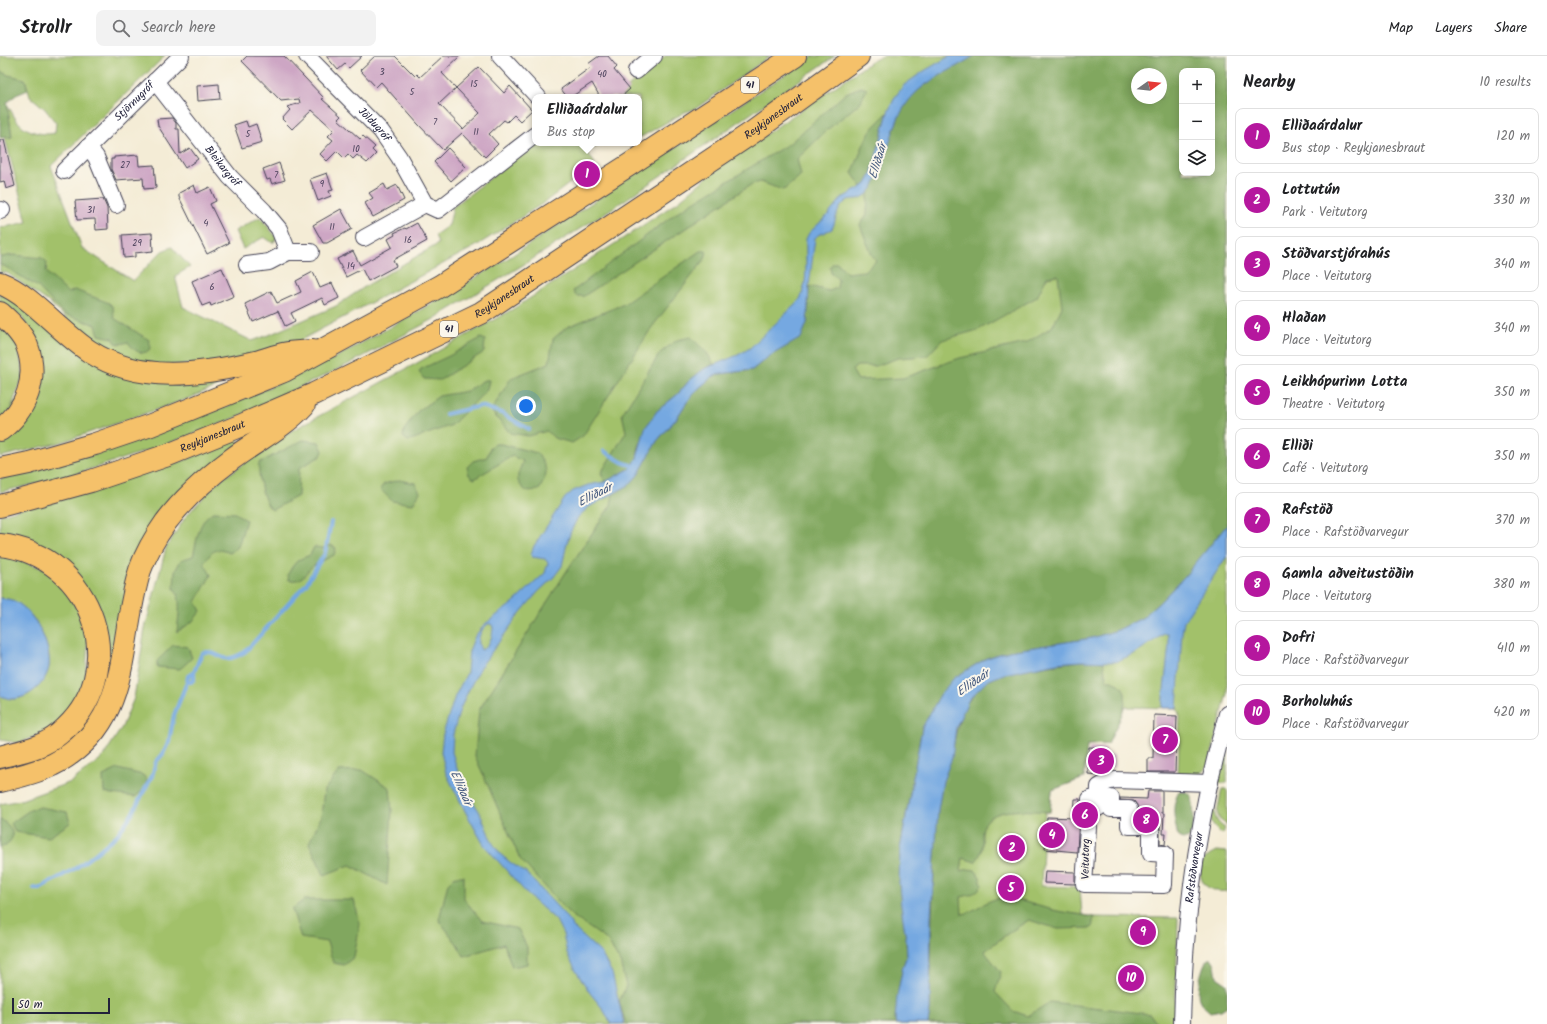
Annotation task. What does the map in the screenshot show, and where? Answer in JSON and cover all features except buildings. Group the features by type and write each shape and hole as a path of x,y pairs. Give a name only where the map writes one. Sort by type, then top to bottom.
{"highway":[{"name":"41","path":"0,469 29,463 95,444 151,425 284,371 440,286 795,56"},
{"name":"Reykjanesbraut","path":"0,506 91,481 168,455 242,426 314,394 481,313 753,132 858,56"},
{"path":"0,283 13,289 25,298 88,350 106,360 133,369 174,374 203,373 255,362 281,354 324,350"},
{"path":"0,313 19,334 26,346 30,358 31,370 31,383 27,398 20,410 0,430"},
{"path":"0,781 40,770 53,764 81,745 93,732 109,709 120,678 140,569 151,546 166,522 183,502 209,478 231,460 290,419 314,394"},
{"path":"0,546 34,554 63,573 75,585 85,599 93,618 98,637 99,656 97,674 87,699 78,715 58,735 46,742 31,749 0,757"},
{"path":"0,753 31,749"}],"street":[{"name":"Stjörnugróf","path":"64,171 181,56"},
{"name":"Jöldugróf","path":"307,56 381,131 399,157 425,204"},
{"path":"500,56 535,94"},
{"path":"636,71 654,56"},
{"name":"Bleikargróf","path":"155,81 230,176 264,211 279,229 288,252"},
{"path":"364,238 425,204 438,210 532,137"},
{"path":"88,147 96,157 116,205"},
{"path":"247,266 269,262 288,252 310,252"},
{"name":"Rafstöðvarvegur","path":"1182,1024 1191,889 1210,783 1227,714"},
{"path":"1099,799 1099,787 1114,780 1210,783"},
{"name":"Veitutorg","path":"1111,798 1111,808 1129,809 1129,826 1152,826 1151,854 1165,854 1164,884 1093,884 1099,799 1111,798"}],"green space":[{"path":"0,56 165,56 51,166 82,248 133,281 162,251 172,247 190,267 175,276 183,307 252,341 336,306 369,284 438,244 435,235 449,225 453,207 532,146 597,146 587,152 595,164 545,202 476,246 286,348 218,364 163,365 126,357 86,337 50,303 7,273 0,272 0,228 27,222 5,138 12,136 7,104 19,123 31,131 46,134 55,133 56,123 45,109 30,96 25,79 0,88"},
{"path":"665,56 770,56 695,109 685,112 642,136 642,94 620,94"},
{"path":"813,56 835,56 625,200 523,265 432,320 347,365 228,421 164,445 66,477 0,492 0,479 227,406 333,359 419,311 510,257"},
{"path":"883,56 1227,56 1227,693 1209,765 1198,776 1178,776 1180,717 1177,708 1125,707 1108,744 1087,745 1084,778 1052,790 1050,812 1045,812 1041,886 1080,887 1082,915 1094,917 1178,918 1175,1024 0,1024 0,804 21,800 71,782 103,757 122,727 134,698 145,628 166,548 186,516 219,481 291,431 513,309 679,201 720,166 872,61"},
{"path":"974,56 1227,56 1227,525 1185,576 1142,618 1118,630 1092,638 1009,651 987,658 954,678 922,728 900,850 907,955 899,987 895,1020 896,1024 626,1024 619,1002 626,986 620,962 607,940 571,915 520,859 475,756 479,710 568,569 611,505 613,494 629,485 638,475 657,441 676,419 687,402 699,388 712,377 719,374 752,370 778,351 807,323 809,286 829,291 837,288 838,279 831,273 830,267 833,263 838,263 847,273 864,271 876,261 871,253 860,225 867,214 868,193 873,186 901,110 911,96 929,81","holes":["1058,275 1062,307 1052,327 1026,343 960,358 903,378 858,380 852,370 857,366 876,366 898,358 927,356 942,340 978,330 1037,297 1047,277"]},
{"path":"0,71 8,75 25,79 28,90 16,95 7,103 12,137 0,138"},
{"path":"861,87 867,89 860,103 827,130 797,159 801,175 785,189 782,190 761,182 752,184 584,296 576,296 573,291 679,211 790,143 846,93"},
{"path":"888,112 871,175 866,184 862,187 852,173 871,130"},
{"path":"260,217 277,238 273,243 264,237 243,249 235,231"},
{"path":"700,251 707,251 705,259 652,327 583,436 572,443 554,438 547,431 529,436 510,433 491,411 511,378 549,363 553,339 567,327 624,304"},
{"path":"13,255 42,258 47,262 46,272 68,293 75,290 109,303 113,307 114,318 149,340 151,348 142,353 138,352 128,342 121,344 116,343 113,338 99,335 96,325 64,314 38,287 0,265 0,256"},
{"path":"0,293 9,297 64,342 214,379 217,386 190,398 62,442 0,457 0,436 36,343 22,317 0,301"},
{"path":"0,322 17,337 25,388 0,423"},
{"path":"691,337 707,353 714,364 704,369 689,381 678,394 657,411 639,446 637,458 631,468 605,482 601,473 626,432 622,414 660,353 677,340"},
{"path":"481,338 485,340 484,352 440,380 424,379 419,372 421,369 449,356"},
{"path":"484,380 489,380 487,390 452,425 408,441 403,437 404,430 418,411 439,396 467,391"},
{"path":"237,439 241,446 170,500 106,700 87,729 38,762 34,759 84,715 90,597 0,541 0,515 185,460"},
{"path":"303,440 319,442 323,451 321,456 299,468 298,496 272,510 263,495 261,488 259,463"},
{"path":"495,444 501,444 537,453 546,471 546,475 539,490 526,491 519,484 518,474 523,461 512,456 474,479 469,475 467,467 473,461 487,457 490,448"},
{"path":"399,480 415,483 420,492 413,504 392,501 380,489 384,484"},
{"path":"213,512 235,513 246,520 238,547 230,553 221,550 215,551 204,563 211,575 196,602 201,611 192,622 177,632 179,603 177,593 174,588 175,571 181,560 193,556 201,525"},
{"path":"331,545 336,548 334,555 313,566 301,579 289,580 288,574 298,560 310,555 314,547 323,548"},
{"path":"0,553 52,572 88,624 92,679 60,725 19,743 0,740 0,696 10,699 18,698 25,696 36,689 47,673 49,658 44,638 34,619 20,604 12,600 0,598"},
{"path":"173,645 188,647 192,658 180,669 157,667 157,661"},
{"path":"1081,661 1103,661 1107,680 1118,683 1124,689 1125,705 1119,722 1108,744 1087,745 1084,778 1052,790 1050,812 1009,811 999,813 991,817 985,824 982,833 982,849 980,855 975,862 963,858 961,871 968,869 975,870 980,877 982,885 973,893 961,897 962,914 990,901 1006,898 1054,910 1094,917 1092,928 1058,929 1029,920 984,951 1001,972 995,992 1013,1011 1028,1016 1050,1002 1150,1014 1157,1024 928,1024 930,1010 932,909 938,810 942,782 950,762 960,718 970,699 977,690 993,678 1031,668"},
{"path":"1227,741 1227,783 1217,783"},
{"path":"118,769 143,775 147,780 145,789 135,797 104,793 103,776"},
{"path":"362,770 390,788 392,811 387,885 350,865 324,875 309,843 321,817 324,790 339,771"},
{"path":"1216,788 1218,788 1214,810 1217,820 1225,828 1223,834 1213,825 1210,814"},
{"path":"1222,789 1227,789 1227,825 1219,819 1217,812"},
{"path":"1179,792 1187,792 1192,796 1194,825 1190,837 1185,839 1178,837 1175,820 1174,809"},
{"path":"40,807 67,812 70,823 49,837 15,832 11,823 30,810"},
{"path":"0,820 9,827 12,832 12,839 6,846 0,847"},
{"path":"1217,851 1227,852 1227,891 1217,891 1209,888 1204,883 1201,876 1200,869 1203,862 1208,856"},
{"path":"455,876 464,876 464,899 482,921 518,929 527,947 527,964 512,967 504,944 464,956 439,920 448,883"},
{"path":"304,900 354,900 360,924 354,957 344,965 333,963 327,942 301,938 292,909"},
{"path":"1208,959 1212,959 1215,964 1217,977 1227,984 1227,1006 1221,1010 1210,1012 1201,1003 1198,995 1202,972"}],"water":[{"name":"Elliðaár","path":"950,56 974,56 934,79 914,94 898,118 882,168 873,187 864,196 844,203 839,210 832,229 818,235 815,238 809,286 807,323 801,338 768,357 752,370 719,374 712,377 699,388 687,402 676,419 657,441 638,475 629,485 589,507 578,517 567,543 562,566 553,578 538,592 521,612 482,665 460,709 453,734 452,752 458,772 467,792 479,811 492,842 500,854 526,873 563,913 575,929 601,953 612,973 624,1024 611,1024 603,1009 590,993 576,971 567,953 563,934 556,920 528,895 484,845 446,773 441,752 443,734 455,696 467,673 469,651 475,636 485,624 513,603 545,573 548,563 545,559 532,557 531,554 534,546 565,498 573,491 588,485 605,482 631,468 637,458 645,428 657,411 678,394 689,381 704,369 738,355 750,348 799,301 804,287 806,271 806,239 809,233 828,215 842,198 866,184 871,175 888,112 895,97 904,85","holes":["491,624 493,627 490,640 487,646 481,650 479,643 481,632 485,626"]},
{"name":"Elliðaár","path":"1227,525 1227,556 1184,621 1177,708 1162,708 1169,644 1168,634 1164,634 1134,654 1115,662 1081,661 1057,663 1004,674 987,681 969,699 956,727 952,758 943,781 938,810 931,916 930,1010 928,1024 896,1024 897,996 903,966 907,955 899,884 900,850 922,728 940,695 954,678 987,658 1009,651 1092,638 1118,630 1142,618 1185,576"},
{"path":"0,598 12,600 20,604 34,619 44,638 49,658 49,667 44,679 36,689 25,696 18,698 10,699 0,696"}],"waterway":[{"path":"446,414 481,406 501,413 529,429"},
{"path":"604,451 622,462 636,467"},
{"path":"34,888 38,889 76,868 117,835 132,814 152,776 156,762 163,754 169,741 174,715 187,682 191,682 194,679 194,672 202,653 211,652 224,658 229,658 245,652 306,584 325,553 331,522"},
{"path":"187,682 188,676 194,672"}],"place":[{"name":"Elliðaárdalur","path":"587,174"},
{"name":"Rafstöð","path":"1165,740"},
{"name":"Stöðvarstjórahús","path":"1101,761"},
{"name":"Elliði","path":"1085,815"},
{"name":"Gamla aðveitustöðin","path":"1146,820"},
{"name":"Hlaðan","path":"1052,835"},
{"name":"Lottutún","path":"1012,848"},
{"name":"Leikhópurinn Lotta","path":"1011,888"},
{"name":"Dofri","path":"1143,932"},
{"name":"Borholuhús","path":"1131,978"}]}
